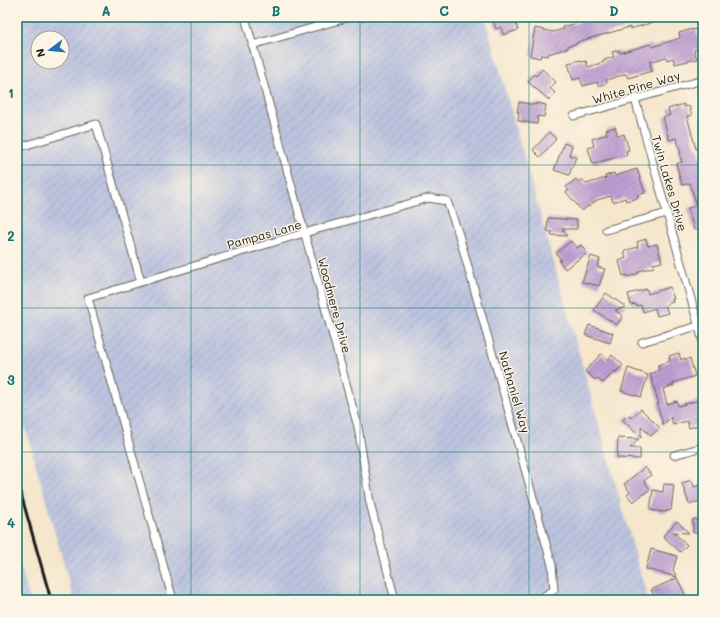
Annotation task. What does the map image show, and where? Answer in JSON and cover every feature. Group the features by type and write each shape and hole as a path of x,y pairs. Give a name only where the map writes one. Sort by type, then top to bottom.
{"street":[{"name":"Woodmere Drive","path":"245,17 358,427 370,503 396,600"},
{"path":"252,45 350,17"},
{"name":"White Pine Way","path":"574,116 703,80"},
{"name":"Twin Lakes Drive","path":"635,99 703,342"},
{"path":"17,148 96,124 141,282"},
{"name":"Pampas Lane","path":"173,600 88,298 429,198 447,201"},
{"name":"Nathaniel Way","path":"447,201 459,235 552,565 554,590 538,600"},
{"path":"606,230 667,213"},
{"path":"642,342 698,326"},
{"path":"674,455 703,447"}],"shaded area":[{"path":"17,17 485,17 648,600 74,600 17,398"},
{"path":"17,554 30,600 17,600"}],"building":[{"path":"514,17 518,30 503,35 501,27 496,29 492,18"},
{"path":"578,17 663,17 664,19 577,42 578,43 568,46 568,48 548,54 548,56 541,55 540,58 530,56 535,28 553,32 564,29 563,27 580,22"},
{"path":"696,29 701,48 694,50 697,59 675,64 673,58 667,60 666,57 650,62 652,71 628,78 626,74 606,80 607,83 598,86 597,82 583,86 580,78 573,80 568,63 581,60 582,62 586,61 588,67 614,57 612,52 619,50 620,53 651,44 652,47 680,38 679,33"},
{"path":"542,69 556,82 550,88 555,93 549,100 528,82 534,74 536,76"},
{"path":"519,102 546,105 544,117 538,116 537,124 518,121 519,112 517,112"},
{"path":"684,104 684,107 689,106 692,115 687,116 696,149 698,148 701,157 703,157 703,228 694,230 688,208 696,206 695,200 690,183 682,185 676,164 682,162 679,154 681,153 676,138 669,140 663,117 670,115 668,109"},
{"path":"615,127 618,136 624,134 629,150 626,151 627,155 593,164 588,148 594,146 592,139 607,134 606,130"},
{"path":"549,132 556,139 540,157 533,150"},
{"path":"564,143 572,146 569,155 576,157 569,175 554,170"},
{"path":"637,169 645,193 637,195 638,198 626,201 625,198 613,202 611,196 597,200 582,211 566,192 569,190 566,187 576,179 578,182 582,179 586,184 606,178 605,176 614,173 615,176"},
{"path":"548,218 577,220 577,229 562,229 567,236 551,235 552,232 547,231"},
{"path":"646,239 648,246 657,244 662,262 653,264 654,267 639,271 639,273 628,277 627,275 623,276 619,261 626,258 624,251 638,247 637,242"},
{"path":"571,241 577,248 581,245 587,253 565,269 559,261 561,260 556,253"},
{"path":"591,256 600,259 597,267 605,269 599,286 582,282"},
{"path":"670,287 674,299 672,299 673,302 665,305 668,313 657,316 655,308 643,312 641,305 631,305 628,294 647,289 648,294"},
{"path":"606,293 626,307 615,310 623,316 617,325 594,310"},
{"path":"589,325 613,333 610,343 585,335"},
{"path":"679,353 681,360 690,358 695,376 673,383 674,385 663,389 667,404 677,401 678,406 703,399 703,415 697,417 699,425 689,428 687,421 673,425 671,417 663,425 657,404 659,404 650,374 659,370 658,365 670,361 669,356"},
{"path":"601,354 608,360 612,355 623,365 616,372 614,371 603,383 597,378 595,380 585,371"},
{"path":"628,368 648,375 641,397 621,391"},
{"path":"641,409 660,428 651,436 641,426 641,438 623,420 628,415 631,418"},
{"path":"618,438 639,439 630,448 640,448 640,459 617,458"},
{"path":"645,467 651,475 644,481 650,489 633,502 627,495 630,492 624,484"},
{"path":"692,480 694,487 701,485 703,487 703,499 701,499 701,501 689,504 682,483"},
{"path":"664,484 674,485 671,510 664,512 650,510 653,490 663,492"},
{"path":"694,519 703,520 703,528 698,533 693,533"},
{"path":"677,521 689,533 673,532 687,545 680,552 663,536"},
{"path":"651,549 677,556 673,570 677,577 646,569"},
{"path":"677,578 686,596 678,600 656,600 651,590"}],"railway":[{"path":"17,480 51,600"}]}
